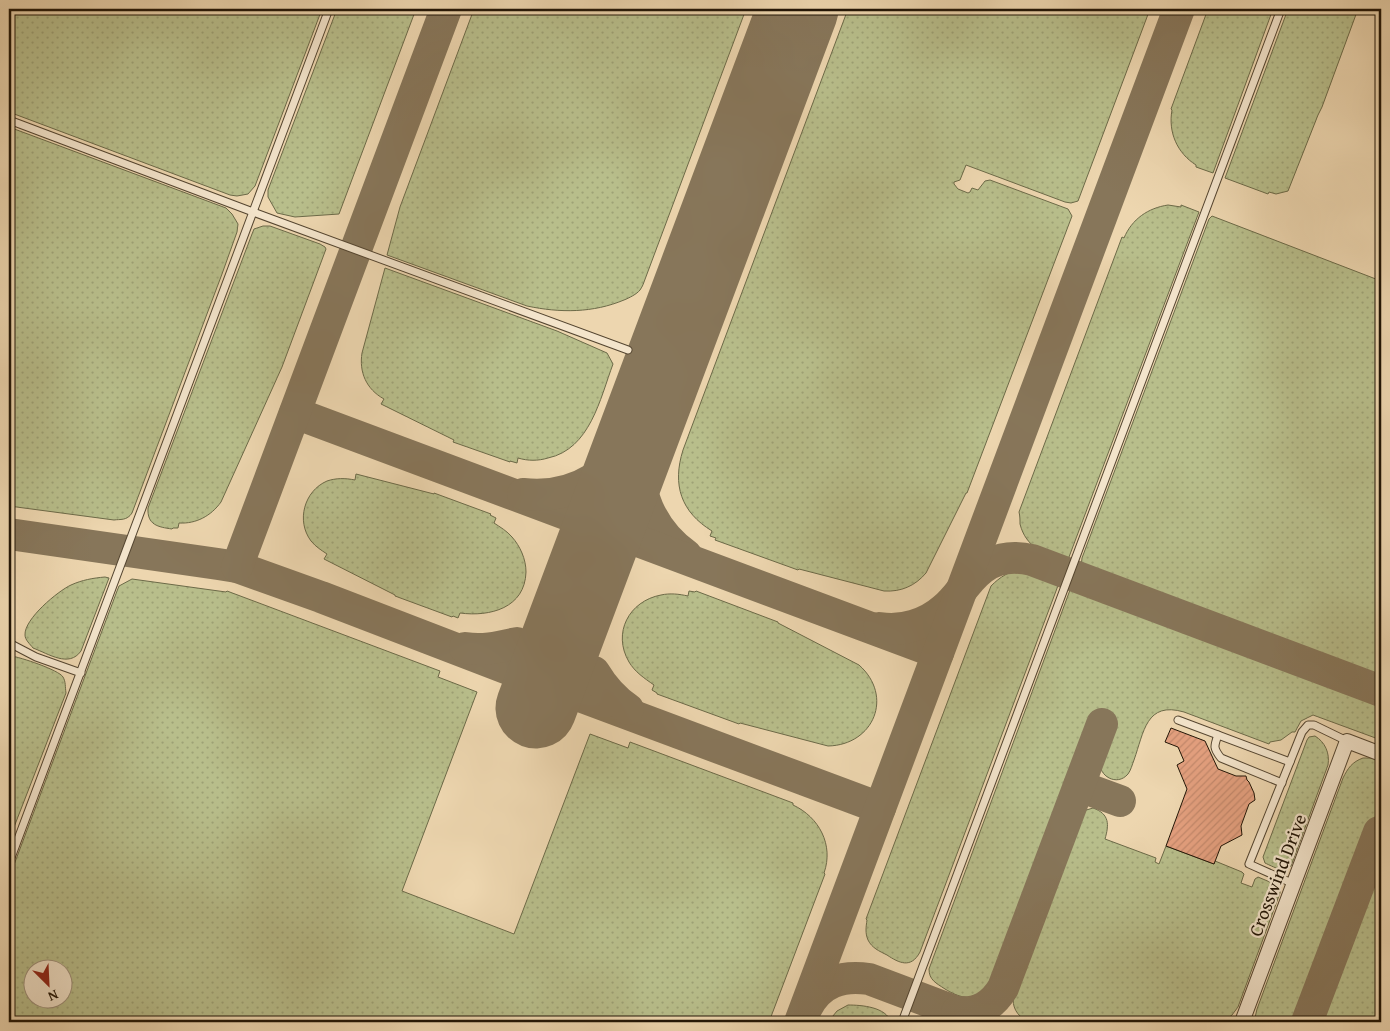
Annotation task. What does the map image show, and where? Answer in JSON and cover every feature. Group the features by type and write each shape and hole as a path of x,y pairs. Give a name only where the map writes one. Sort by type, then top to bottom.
{"street":[{"path":"1348,741 1381,754"},
{"name":"Crosswind Drive","path":"1242,1022 1348,741"}],"lane":[{"path":"9,863 329,9"},
{"path":"902,1022 1281,9"},
{"path":"9,120 628,350"},
{"path":"12,646 81,673"},
{"path":"1178,720 1290,762"},
{"path":"1294,884 1249,864 1302,732 1308,725 1314,725 1348,741"},
{"path":"1218,735 1214,745 1216,752 1221,758 1282,783"}],"green space":[{"path":"9,9 322,9 255,186 248,194 237,196 9,112"},
{"path":"337,9 416,9 339,214 295,217 277,213 268,197 268,190"},
{"path":"474,9 746,9 641,289 630,297 612,304 588,309 564,311 527,306 387,255 400,207"},
{"path":"848,9 1150,9 1078,201 1065,202 966,165 960,180 954,182 958,189 968,193 972,188 978,190 985,181 990,180 1068,209 1072,216 967,493 926,573 907,587 890,591 798,570 715,540 716,538 710,536 712,531 701,524 686,506 679,486 680,463 683,450"},
{"path":"1208,9 1273,9 1213,173 1196,167 1189,160 1175,141 1171,126 1171,109"},
{"path":"1288,9 1358,9 1322,107 1288,191 1276,194 1269,192 1268,194 1225,178"},
{"path":"9,127 226,208 238,224 222,274 132,513 126,518 114,520 9,506"},
{"path":"1181,205 1199,212 1069,557 1065,561 1037,549 1027,539 1020,524 1019,512 1122,237 1124,238 1131,225 1142,215 1161,206 1181,207"},
{"path":"1212,216 1381,281 1381,680 1081,567 1082,558 1209,219"},
{"path":"270,226 320,244 326,249 282,367 221,502 208,515 191,522 179,523 178,528 172,529 158,526 151,522 148,508 254,229"},
{"path":"385,268 557,331 607,353 613,364 598,407 584,434 562,453 540,460 518,458 517,463 510,462 453,442 454,440 381,404 384,399 368,385 363,373 361,360"},
{"path":"356,474 434,493 491,514 496,518 494,523 508,533 515,541 524,558 526,567 524,584 513,602 504,608 494,611 471,614 460,613 458,618 452,617 395,596 324,559 327,554 311,541 306,533 303,516 308,499 319,486 327,481 334,479 355,480"},
{"path":"1023,569 1058,579 1059,583 920,952 909,963 900,962 879,951 868,940 866,935 866,919 991,586 1005,575"},
{"path":"105,577 109,578 81,651 76,656 71,659 59,658 33,648 26,639 26,629 30,621 43,606 71,585"},
{"path":"132,579 227,591 440,671 438,677 477,692 402,891 514,934 590,734 628,748 630,742 793,803 793,805 802,810 817,824 822,833 827,852 825,874 769,1022 9,1022 9,878 119,586"},
{"path":"1073,585 1381,701 1381,740 1313,715 1301,721 1295,732 1269,744 1184,712 1162,711 1148,721 1128,774 1124,778 1114,780 1105,775 1098,760 1111,723 1093,717 1004,956 1002,955 993,979 985,991 970,997 960,996 934,981 930,976 929,969"},
{"path":"689,591 696,591 778,622 859,665 870,677 877,704 874,717 867,728 857,737 844,744 828,746 739,724 657,694 652,690 654,685 631,666 624,651 623,630 632,611 650,598 664,594 688,596"},
{"path":"9,657 39,664 60,674 65,681 66,693 9,840"},
{"path":"1315,736 1322,741 1326,748 1328,765 1291,866 1285,869 1278,869 1265,863 1263,857 1307,740 1309,737"},
{"path":"1363,758 1381,760 1381,824 1371,820 1296,1022 1254,1022 1257,1009 1343,778 1356,761"},
{"path":"1093,808 1103,813 1107,820 1105,839 1156,858 1155,862 1159,864 1166,846 1214,864 1215,861 1242,872 1244,874 1241,883 1252,887 1255,879 1258,877 1280,888 1280,893 1238,1007 1223,1022 1029,1022 1021,1017 1016,1010 1013,996 1022,962 1076,818 1083,811"},
{"path":"1381,849 1381,1022 1317,1022"},
{"path":"848,1005 866,1006 879,1010 891,1022 828,1022 837,1011"}],"building":[{"path":"1171,728 1205,741 1218,769 1236,776 1246,776 1254,793 1255,800 1249,804 1241,826 1242,835 1221,846 1214,864 1166,846 1187,789 1177,765 1184,761 1178,747 1165,742"}],"taxiway":[{"path":"237,567 446,9"},
{"path":"800,1022 1179,9"},
{"path":"683,323 643,429 638,464 643,494 655,522 674,545 686,555"},
{"path":"295,413 938,653"},
{"path":"523,494 542,495 561,492 578,487 594,479 620,456 640,424"},
{"path":"9,534 237,567 880,808"},
{"path":"879,628 905,628 922,623 948,606 976,573 990,563 1005,558 1023,558 1381,691"},
{"path":"465,648 485,649 517,643"},
{"path":"594,672 609,692 628,709"},
{"path":"957,1012 972,1012 984,1008 994,1000 1003,988 1102,724"},
{"path":"1079,786 1120,801"},
{"path":"1307,1022 1379,832"},
{"path":"807,1007 812,998 825,986 841,980 859,978 869,979 978,1020"}],"runway":[{"path":"536,708 798,9"}]}
